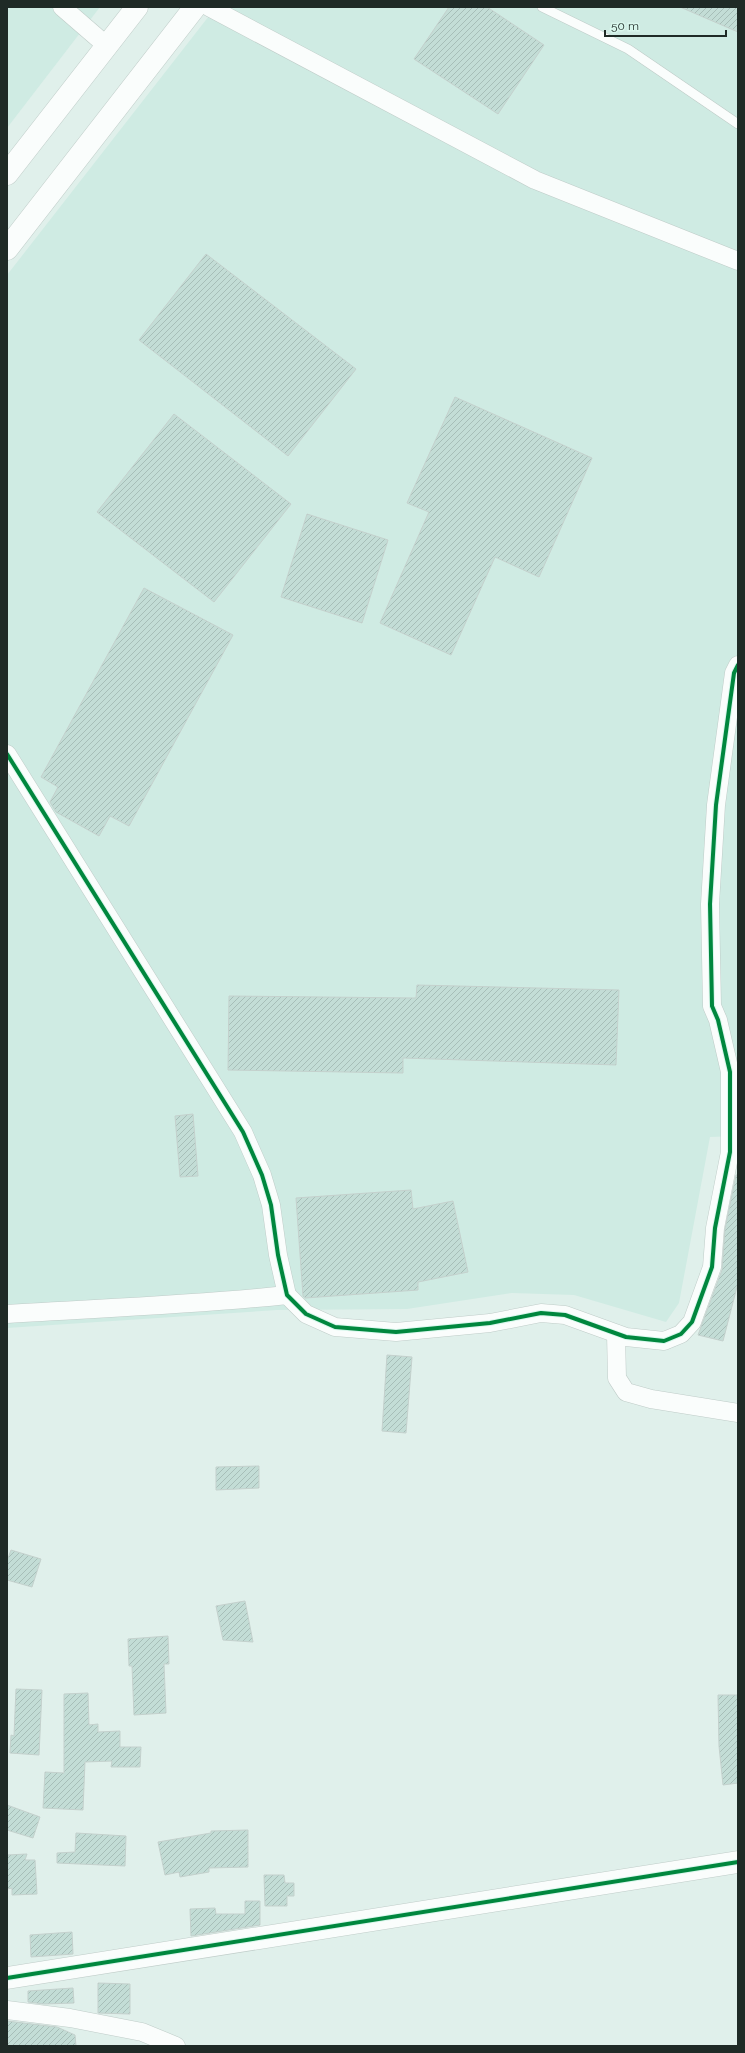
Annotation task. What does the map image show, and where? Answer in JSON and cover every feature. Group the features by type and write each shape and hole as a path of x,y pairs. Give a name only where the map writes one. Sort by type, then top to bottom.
{"main road":[{"path":"7,174 137,7"},
{"path":"7,249 195,7"},
{"path":"7,1978 738,1862"}],"street":[{"path":"62,7 107,46"},
{"path":"209,7 535,180 738,261"},
{"path":"7,754 243,1132 262,1175 271,1205 278,1255 287,1295 306,1314 335,1327 396,1332 490,1323 541,1314 565,1315 626,1337 664,1341 682,1334 692,1322 712,1267 715,1228 730,1152 730,1072 718,1020 712,1006 710,904 716,805 734,673 738,665"},
{"path":"7,1314 176,1305 287,1295"},
{"path":"616,1334 616,1378 626,1392 651,1399 738,1413"},
{"path":"7,2010 70,2018 142,2032 176,2046"}],"lane":[{"path":"542,7 628,49 738,124"}],"shaded area":[{"path":"7,7 100,7 7,128"},
{"path":"216,7 738,7 738,1136 710,1137 679,1303 666,1322 574,1295 512,1293 407,1309 277,1310 7,1328 7,275"}],"building":[{"path":"449,7 487,7 544,45 498,114 414,59"},
{"path":"680,7 738,7 738,32"},
{"path":"206,254 356,369 288,456 139,340"},
{"path":"455,397 592,458 539,577 495,557 451,655 380,623 429,512 407,503"},
{"path":"174,414 291,504 214,602 97,512"},
{"path":"307,514 388,540 362,623 281,597"},
{"path":"144,588 233,635 129,826 110,816 99,836 56,812 50,802 58,787 41,777"},
{"path":"417,985 619,990 616,1065 403,1058 403,1073 228,1070 229,996 416,998"},
{"path":"193,1114 198,1176 180,1177 175,1116"},
{"path":"736,1175 738,1175 738,1283 723,1341 698,1335 722,1270 725,1229"},
{"path":"411,1190 413,1209 453,1201 468,1272 418,1282 418,1290 305,1298 303,1296 296,1198"},
{"path":"387,1355 412,1357 406,1433 382,1431"},
{"path":"259,1466 259,1488 216,1490 216,1467"},
{"path":"11,1550 41,1559 32,1587 7,1580 7,1561"},
{"path":"245,1601 253,1642 223,1640 216,1606"},
{"path":"168,1636 169,1664 164,1664 166,1713 134,1715 132,1666 129,1666 128,1639"},
{"path":"16,1689 42,1690 39,1755 10,1753 11,1735 14,1736"},
{"path":"88,1693 89,1725 98,1724 98,1732 120,1731 120,1747 141,1747 140,1767 111,1767 112,1761 85,1762 83,1810 43,1808 45,1772 64,1773 64,1694"},
{"path":"718,1695 738,1695 738,1783 723,1785 719,1746"},
{"path":"7,1805 40,1817 33,1838 7,1830"},
{"path":"248,1830 248,1867 209,1868 209,1872 180,1877 179,1872 165,1875 158,1842 211,1833 211,1831"},
{"path":"76,1833 126,1836 125,1866 57,1863 57,1853 75,1852"},
{"path":"27,1854 25,1860 35,1860 37,1894 12,1895 12,1888 7,1889 7,1855"},
{"path":"264,1875 284,1875 285,1883 294,1883 294,1896 287,1896 287,1906 265,1906"},
{"path":"245,1901 260,1901 260,1925 191,1936 190,1909 215,1908 216,1914 245,1914"},
{"path":"72,1932 73,1954 31,1957 30,1935"},
{"path":"98,1983 130,1984 130,2014 98,2013"},
{"path":"73,1988 74,2003 44,2004 28,2002 28,1991"},
{"path":"7,2021 57,2027 75,2035 76,2046 7,2046"}],"cycle path":[{"path":"7,754 243,1132 262,1175 271,1205 278,1255 287,1295 306,1314 335,1327 396,1332 490,1323 541,1313 565,1315 626,1337 664,1341 681,1334 692,1322 712,1267 715,1228 730,1152 730,1072 718,1020 712,1006 710,904 716,805 734,673 738,665"},
{"path":"7,1978 738,1862"}]}
